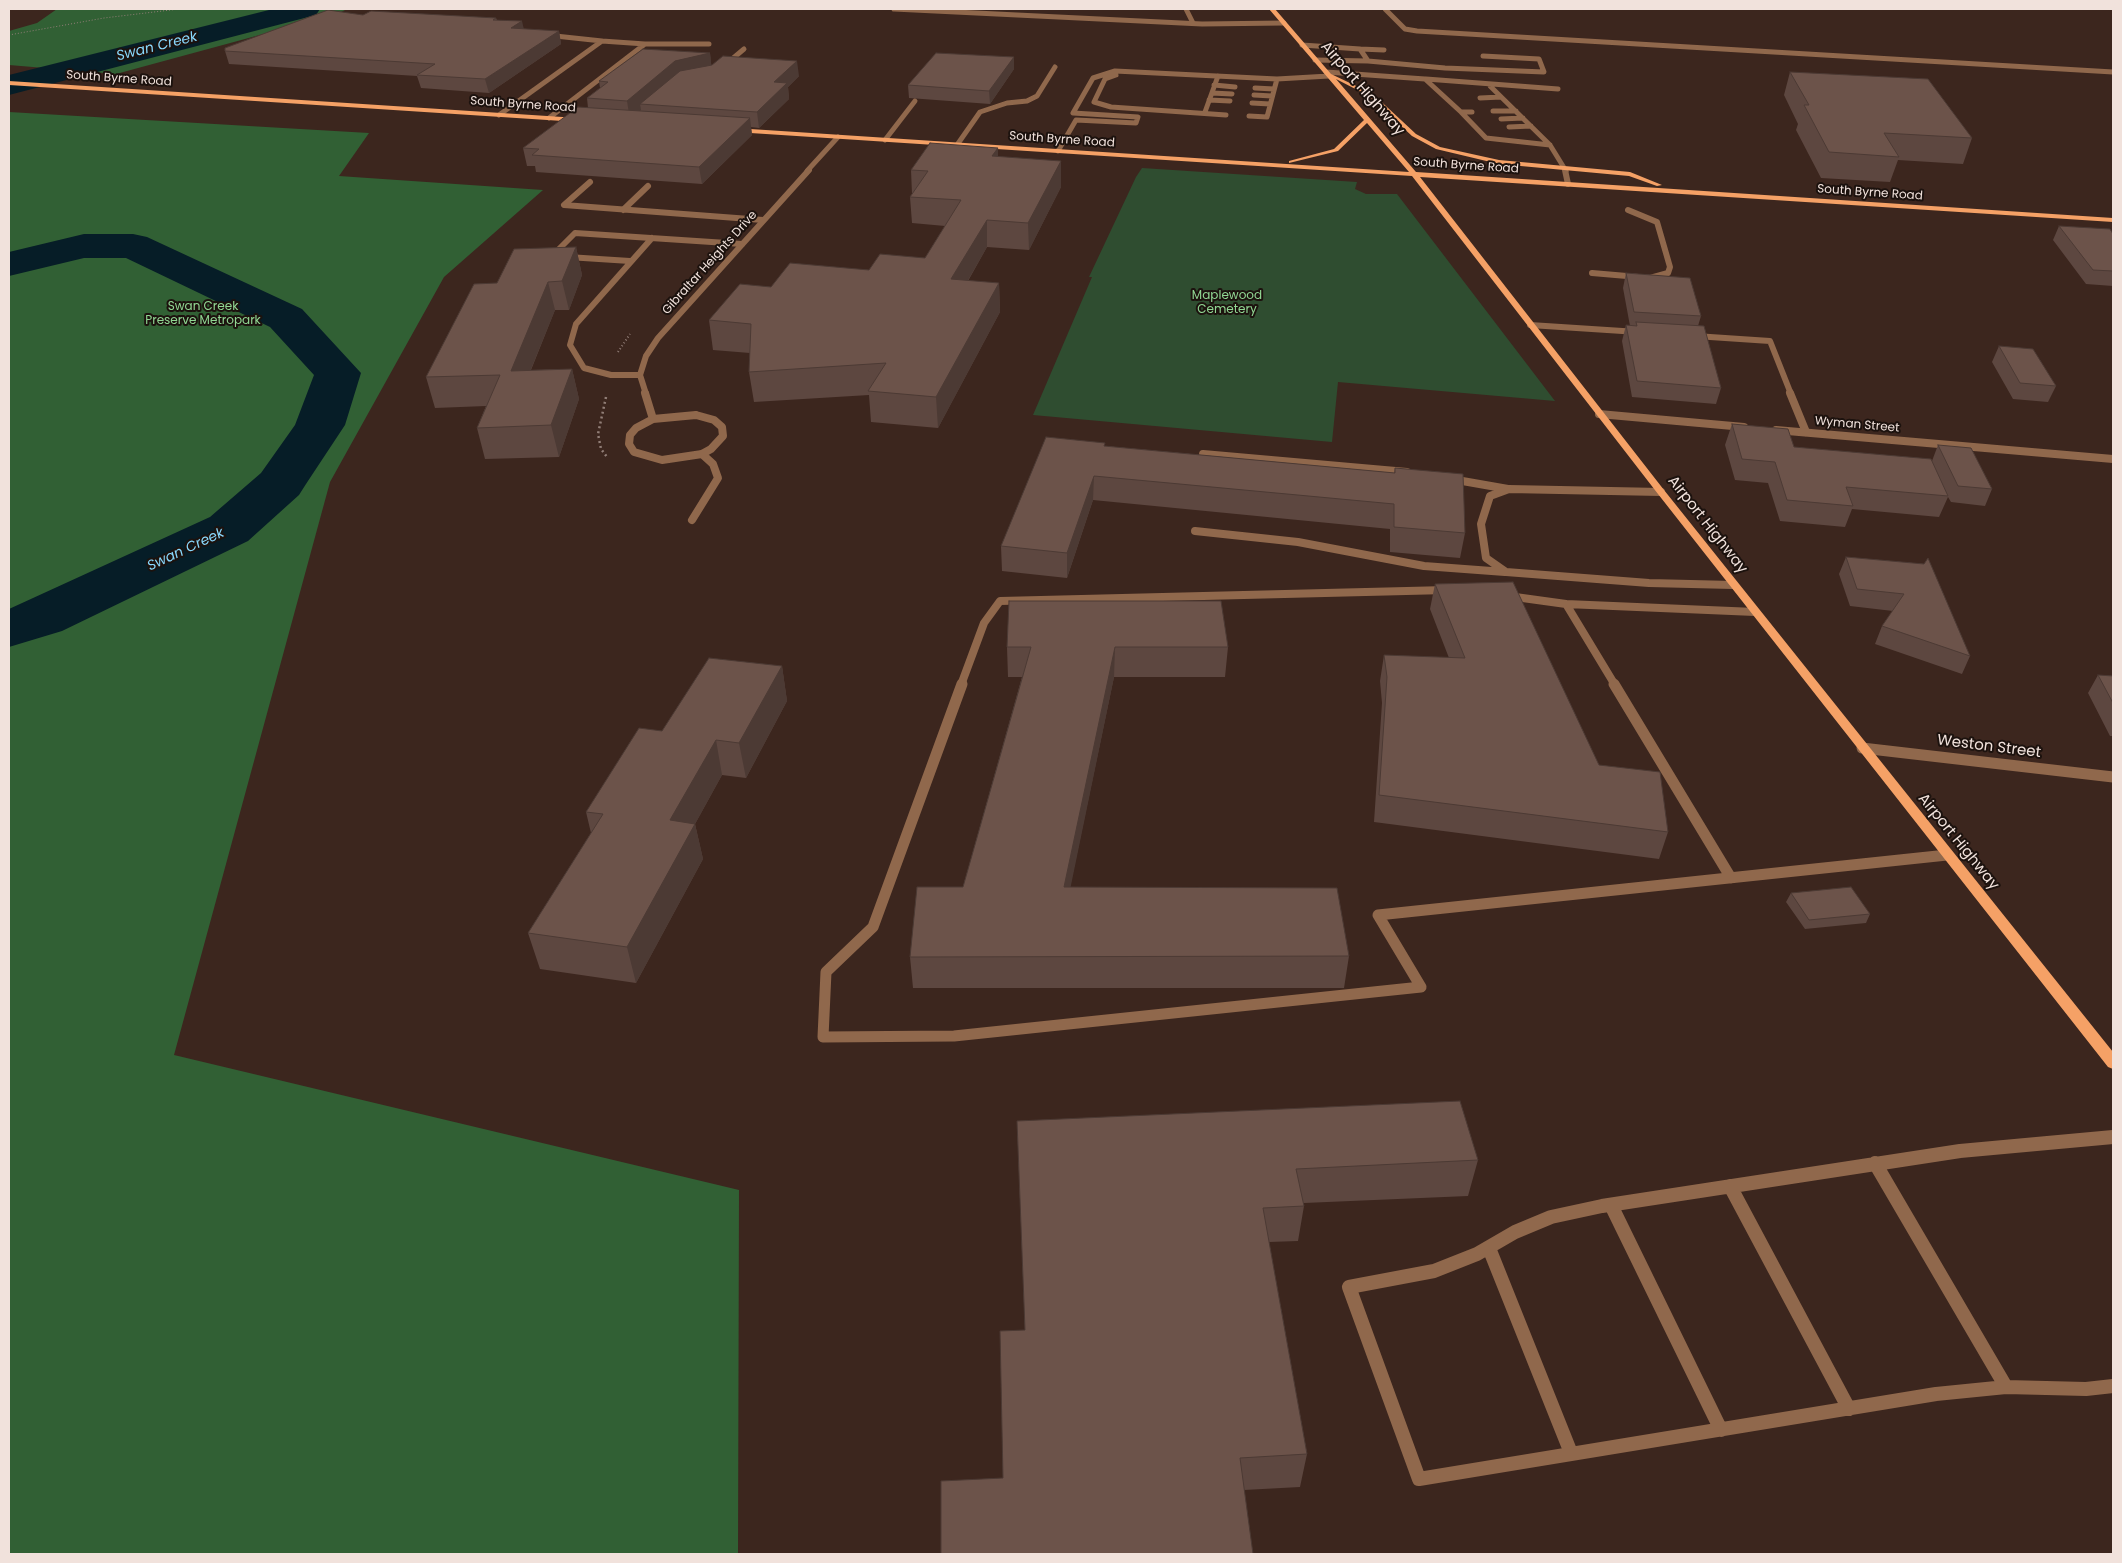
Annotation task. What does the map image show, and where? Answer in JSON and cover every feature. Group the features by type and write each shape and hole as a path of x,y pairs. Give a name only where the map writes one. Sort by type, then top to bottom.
{"main road":[{"name":"Airport Highway","path":"1272,9 1414,174 1733,585 2113,1063"},
{"path":"1327,74 1371,94 1414,135 1438,148 1499,162 1630,174 1650,183 1713,194"},
{"name":"South Byrne Road","path":"9,83 586,121"},
{"path":"1277,165 1336,150 1367,120"},
{"name":"South Byrne Road","path":"730,130 2113,220"}],"street":[{"path":"894,9 1194,23 1284,23"},
{"path":"1186,9 1194,23"},
{"path":"1385,9 1405,29 1417,31 2113,72"},
{"path":"544,35 602,42 710,44"},
{"path":"499,115 602,42"},
{"path":"549,118 645,44"},
{"path":"1302,45 1384,50"},
{"path":"719,70 744,48"},
{"path":"1360,49 1368,61"},
{"path":"1315,60 1368,61 1544,72 1539,59 1483,56"},
{"path":"1425,66 1452,62 1502,63 1517,58"},
{"path":"957,145 980,112 1007,103 1027,101 1037,96 1055,67"},
{"path":"1073,114 1096,75 1124,71 1277,79 1327,74 1558,89"},
{"path":"1186,74 1170,78 1123,75 1108,77 1104,79 1094,102 1103,106 1142,109 1227,112"},
{"path":"1206,110 1218,76"},
{"path":"1250,113 1268,112 1277,79"},
{"path":"1425,79 1486,138 1550,145"},
{"path":"1214,86 1235,87"},
{"path":"1490,86 1550,145 1565,166 1568,184"},
{"path":"1256,88 1274,89"},
{"path":"1212,93 1232,94"},
{"path":"1254,95 1272,96"},
{"path":"1480,98 1501,97"},
{"path":"1447,99 1454,98"},
{"path":"1209,100 1230,102"},
{"path":"885,140 915,101"},
{"path":"1252,103 1270,104"},
{"path":"1494,104 1508,104"},
{"path":"1455,106 1467,106"},
{"path":"1076,120 1136,123 1142,109"},
{"path":"1493,111 1516,110"},
{"path":"1461,112 1472,112"},
{"path":"1073,114 1138,117"},
{"path":"1073,114 1076,120"},
{"path":"1501,119 1523,118"},
{"path":"1058,151 1076,120"},
{"path":"1468,120 1481,120"},
{"path":"1509,127 1532,126"},
{"path":"1476,128 1488,128"},
{"name":"Gibraltar Heights Drive","path":"640,375 646,356 658,338 838,137"},
{"path":"590,182 564,205 763,220"},
{"path":"623,210 648,186"},
{"path":"1592,273 1650,278 1668,273 1670,267 1657,222 1628,210"},
{"path":"630,261 552,256 575,233 742,244"},
{"path":"652,238 576,324 570,346 584,368 611,375 640,375 653,418"},
{"path":"1530,325 1645,332"},
{"path":"1684,335 1770,341 1806,432"},
{"path":"686,414 714,420 722,427 723,436 716,445 702,454 662,460 647,458 634,452 629,444 630,435 636,428 653,418 686,414"},
{"path":"1599,414 1757,428"},
{"name":"Wyman Street","path":"1767,429 2113,459"},
{"path":"692,520 718,478 713,464 702,454"},
{"path":"1203,454 1414,472"},
{"path":"1441,477 1509,489 1660,492"},
{"path":"1506,572 1486,558 1481,524 1490,496 1509,489"},
{"path":"1195,531 1298,542 1424,566 1649,583 1733,585"},
{"path":"1457,591 1427,589 1000,601 984,623 873,927 826,972 823,1037 954,1036 1421,987 1378,915 1947,855"},
{"path":"1497,594 1566,604 1755,612"},
{"path":"1566,604 1731,878"},
{"name":"Weston Street","path":"1862,748 2113,777"},
{"path":"2113,1137 1960,1151 1611,1205 1551,1217 1515,1232 1489,1248 1434,1271 1349,1287 1419,1479 1936,1394 2006,1387 2086,1389 2113,1386"},
{"path":"1875,1164 2006,1387"},
{"path":"1730,1186 1849,1409"},
{"path":"1611,1205 1721,1430"},
{"path":"1489,1248 1571,1453"}],"path":[{"path":"9,35 104,18 179,9"},
{"path":"612,463 600,449 598,434 618,352 633,331"}],"green space":[{"path":"57,9 347,9 337,14 116,74 9,65 9,31 37,23"},
{"name":"Swan Creek Preserve Metropark","path":"9,112 369,133 339,176 543,190 444,277 330,482 174,1055 739,1190 738,1554 9,1554"},
{"name":"Maplewood Cemetery","path":"1142,168 1357,182 1355,189 1366,194 1397,194 1555,401 1338,382 1332,442 1033,415 1092,277 1089,277"}],"building":[{"path":"328,10 363,15 371,11 496,18 493,20 522,21 511,28 559,31 485,79 417,75 435,64 225,51 225,48"},
{"path":"643,49 710,53 675,61 627,101 587,98 608,82 599,81"},
{"path":"936,53 1014,57 989,91 908,85"},
{"path":"723,56 797,61 774,82 787,83 757,112 640,104 680,71 712,65"},
{"path":"1790,72 1928,79 1972,138 1884,133 1899,157 1829,152 1804,105 1809,105"},
{"path":"578,107 750,118 699,167 532,155 539,149 523,148"},
{"path":"930,143 998,148 992,156 1061,161 1028,223 987,220 951,279 999,283 936,397 868,391 886,363 749,372 751,324 709,320 740,284 771,287 790,263 869,270 880,254 925,258 961,200 910,197 928,171 911,170"},
{"path":"2059,226 2110,229 2113,234 2113,271 2093,270"},
{"path":"576,247 562,281 548,282 511,371 572,369 551,425 477,428 500,375 426,377 474,284 497,283 514,249"},
{"path":"1626,273 1690,278 1701,316 1634,312"},
{"path":"1636,322 1704,326 1721,388 1637,381 1626,325 1637,326"},
{"path":"1999,346 2033,349 2056,386 2020,383"},
{"path":"1732,424 1788,429 1794,447 1931,459 1948,496 1846,487 1853,506 1787,500 1775,462 1742,459"},
{"path":"1046,437 1105,443 1104,446 1395,473 1395,468 1463,474 1465,533 1394,527 1394,504 1094,476 1067,553 1001,546"},
{"path":"1938,445 1971,448 1992,489 1958,486"},
{"path":"1846,557 1924,564 1928,558 1970,656 1882,626 1904,594 1857,589"},
{"path":"1513,582 1599,765 1660,772 1668,832 1379,795 1387,677 1384,655 1465,658 1435,584"},
{"path":"1009,601 1221,601 1228,647 1115,647 1064,887 1337,888 1349,956 910,957 917,887 963,887 1031,647 1007,647"},
{"path":"709,658 782,666 739,743 716,740 670,820 695,824 627,947 528,933 603,814 586,812 639,728 662,731"},
{"path":"2098,675 2113,676 2113,703"},
{"path":"1851,887 1870,914 1809,920 1791,893"},
{"path":"1460,1101 1478,1160 1296,1169 1304,1206 1263,1208 1307,1454 1240,1458 1253,1554 941,1554 941,1481 1003,1478 1000,1331 1025,1330 1017,1121"}],"waterway":[{"name":"Swan Creek","path":"9,85 306,9"},
{"name":"Swan Creek","path":"9,264 84,246 133,246 286,318 338,373 320,425 280,484 229,529 41,618 9,629"}]}
